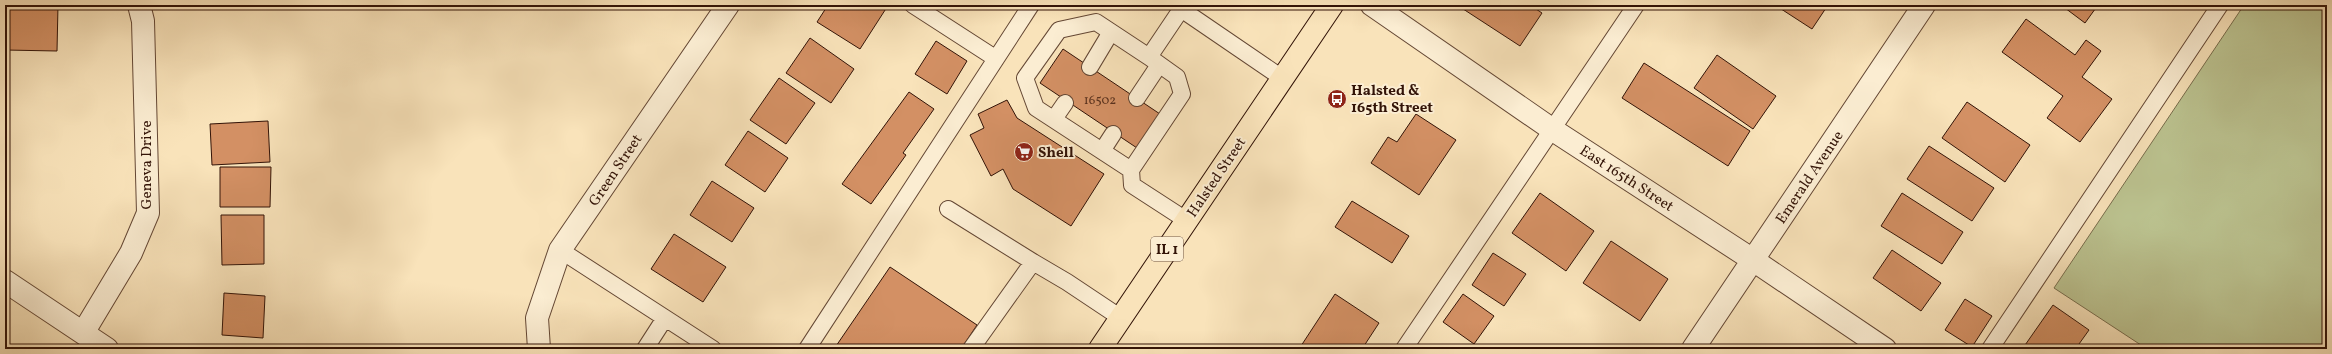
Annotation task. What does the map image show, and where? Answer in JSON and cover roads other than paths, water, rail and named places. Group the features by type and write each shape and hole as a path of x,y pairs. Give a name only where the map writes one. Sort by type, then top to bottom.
{"main road":[{"name":"Halsted Street","path":"1100,349 1332,5"}],"street":[{"name":"Geneva Drive","path":"83,333 131,253 148,213 143,21 139,5"},
{"name":"Green Street","path":"539,349 538,318 560,250 728,5"},
{"name":"East 165th Street","path":"1372,5 1553,130 1753,260 1885,349"},
{"name":"Emerald Avenue","path":"1693,349 1924,5"},
{"path":"5,281 107,349"}],"lane":[{"path":"913,5 995,58"},
{"path":"807,349 995,58 1031,5"},
{"path":"1404,349 1636,5"},
{"path":"1990,349 2220,5"},
{"path":"1137,98 1154,61 1183,7 1282,78"},
{"path":"1131,170 1036,108 1025,78 1059,30 1096,22 1177,77 1182,94 1131,170 1132,185 1186,220"},
{"path":"1090,67 1112,32"},
{"path":"1054,119 1065,103"},
{"path":"1102,151 1113,134"},
{"path":"948,209 1067,282 1121,318"},
{"path":"560,250 713,349"},
{"path":"971,349 1033,262"},
{"path":"645,349 665,318"}],"place":[{"name":"Halsted & 165th Street","path":"1337,99"},
{"name":"Shell","path":"1024,152"}]}
